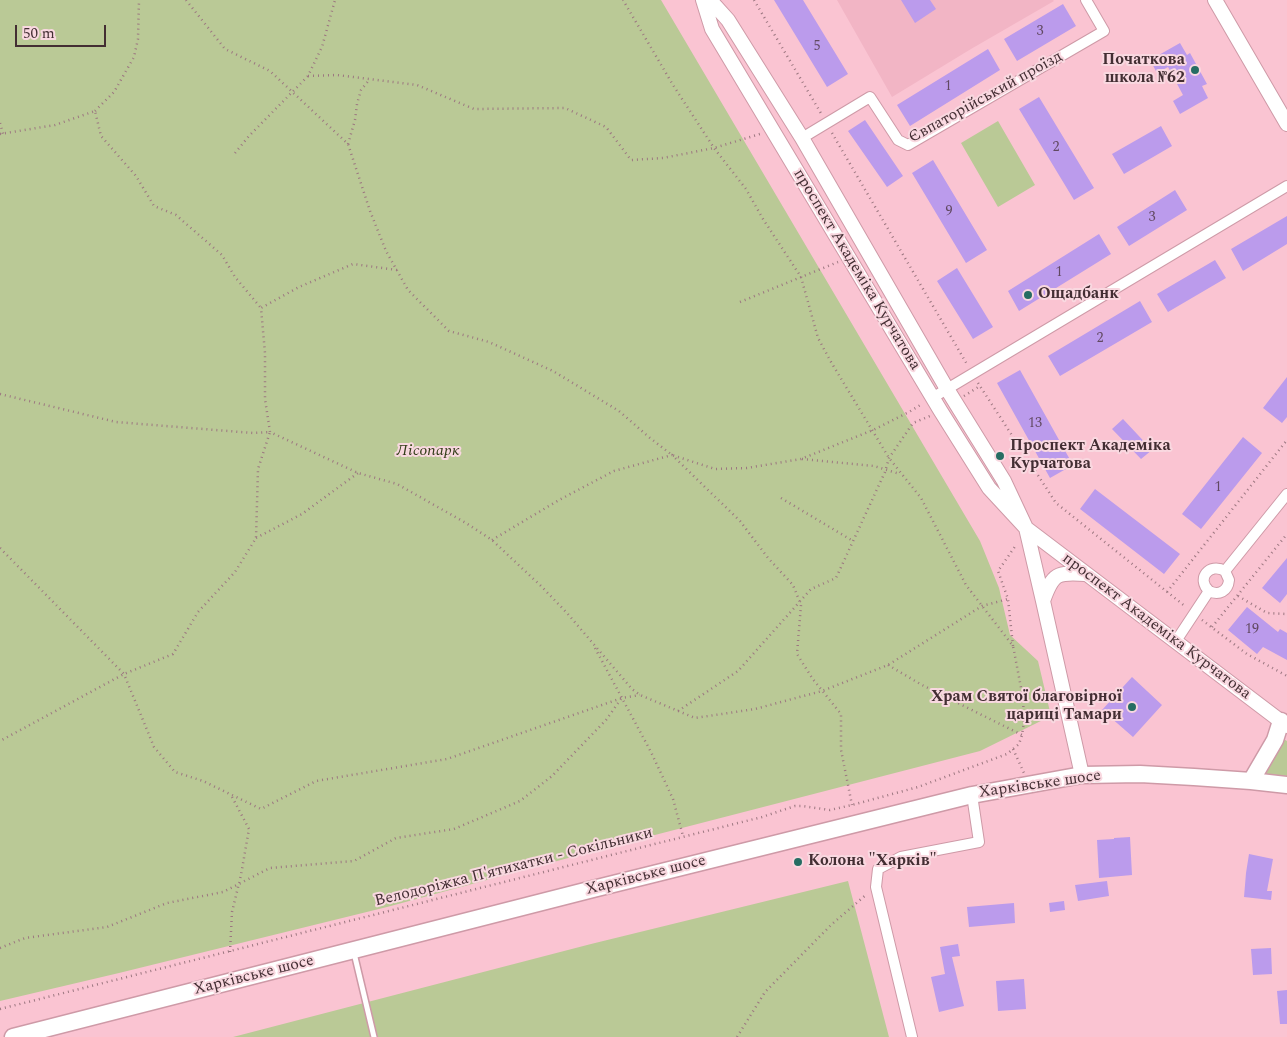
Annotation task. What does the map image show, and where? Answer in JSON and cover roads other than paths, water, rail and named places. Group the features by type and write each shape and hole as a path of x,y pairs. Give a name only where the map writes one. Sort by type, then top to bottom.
{"main road":[{"path":"1251,781 1284,723"},
{"name":"Харківське шосе","path":"13,1037 972,794 1082,776 1140,774 1287,785"}],"street":[{"name":"проспект Академіка Курчатова","path":"703,0 712,30 932,398 989,488 1026,528 1284,723"},
{"name":"проспект Академіка Курчатова","path":"710,0 728,20 802,138 947,389 1004,481 1026,528"},
{"name":"Євпаторійський проїзд","path":"802,138 870,97 898,140 908,145 1104,31 1086,0"},
{"path":"1215,0 1287,124"},
{"path":"932,398 1287,186"},
{"path":"1224,572 1287,494"},
{"path":"1026,528 1082,776"},
{"path":"1216,568 1224,572 1229,580 1227,588 1221,593 1209,591 1204,585 1208,571 1216,568"},
{"path":"1043,601 1054,578 1066,573 1085,574"},
{"path":"1176,641 1209,591"},
{"path":"912,1037 876,887 878,869 900,857 979,842 972,794"}],"lane":[{"path":"353,950 374,1037"}],"place":[{"name":"Початкова школа №62","path":"1195,70"},
{"name":"Ощадбанк","path":"1028,295"},
{"name":"Проспект Академіка Курчатова","path":"1000,456"},
{"name":"Храм Святої благовірної цариці Тамари","path":"1132,707"},
{"name":"Колона \"Харків\"","path":"798,862"}],"park label":[{"name":"Лісопарк","path":"428,452"}]}
